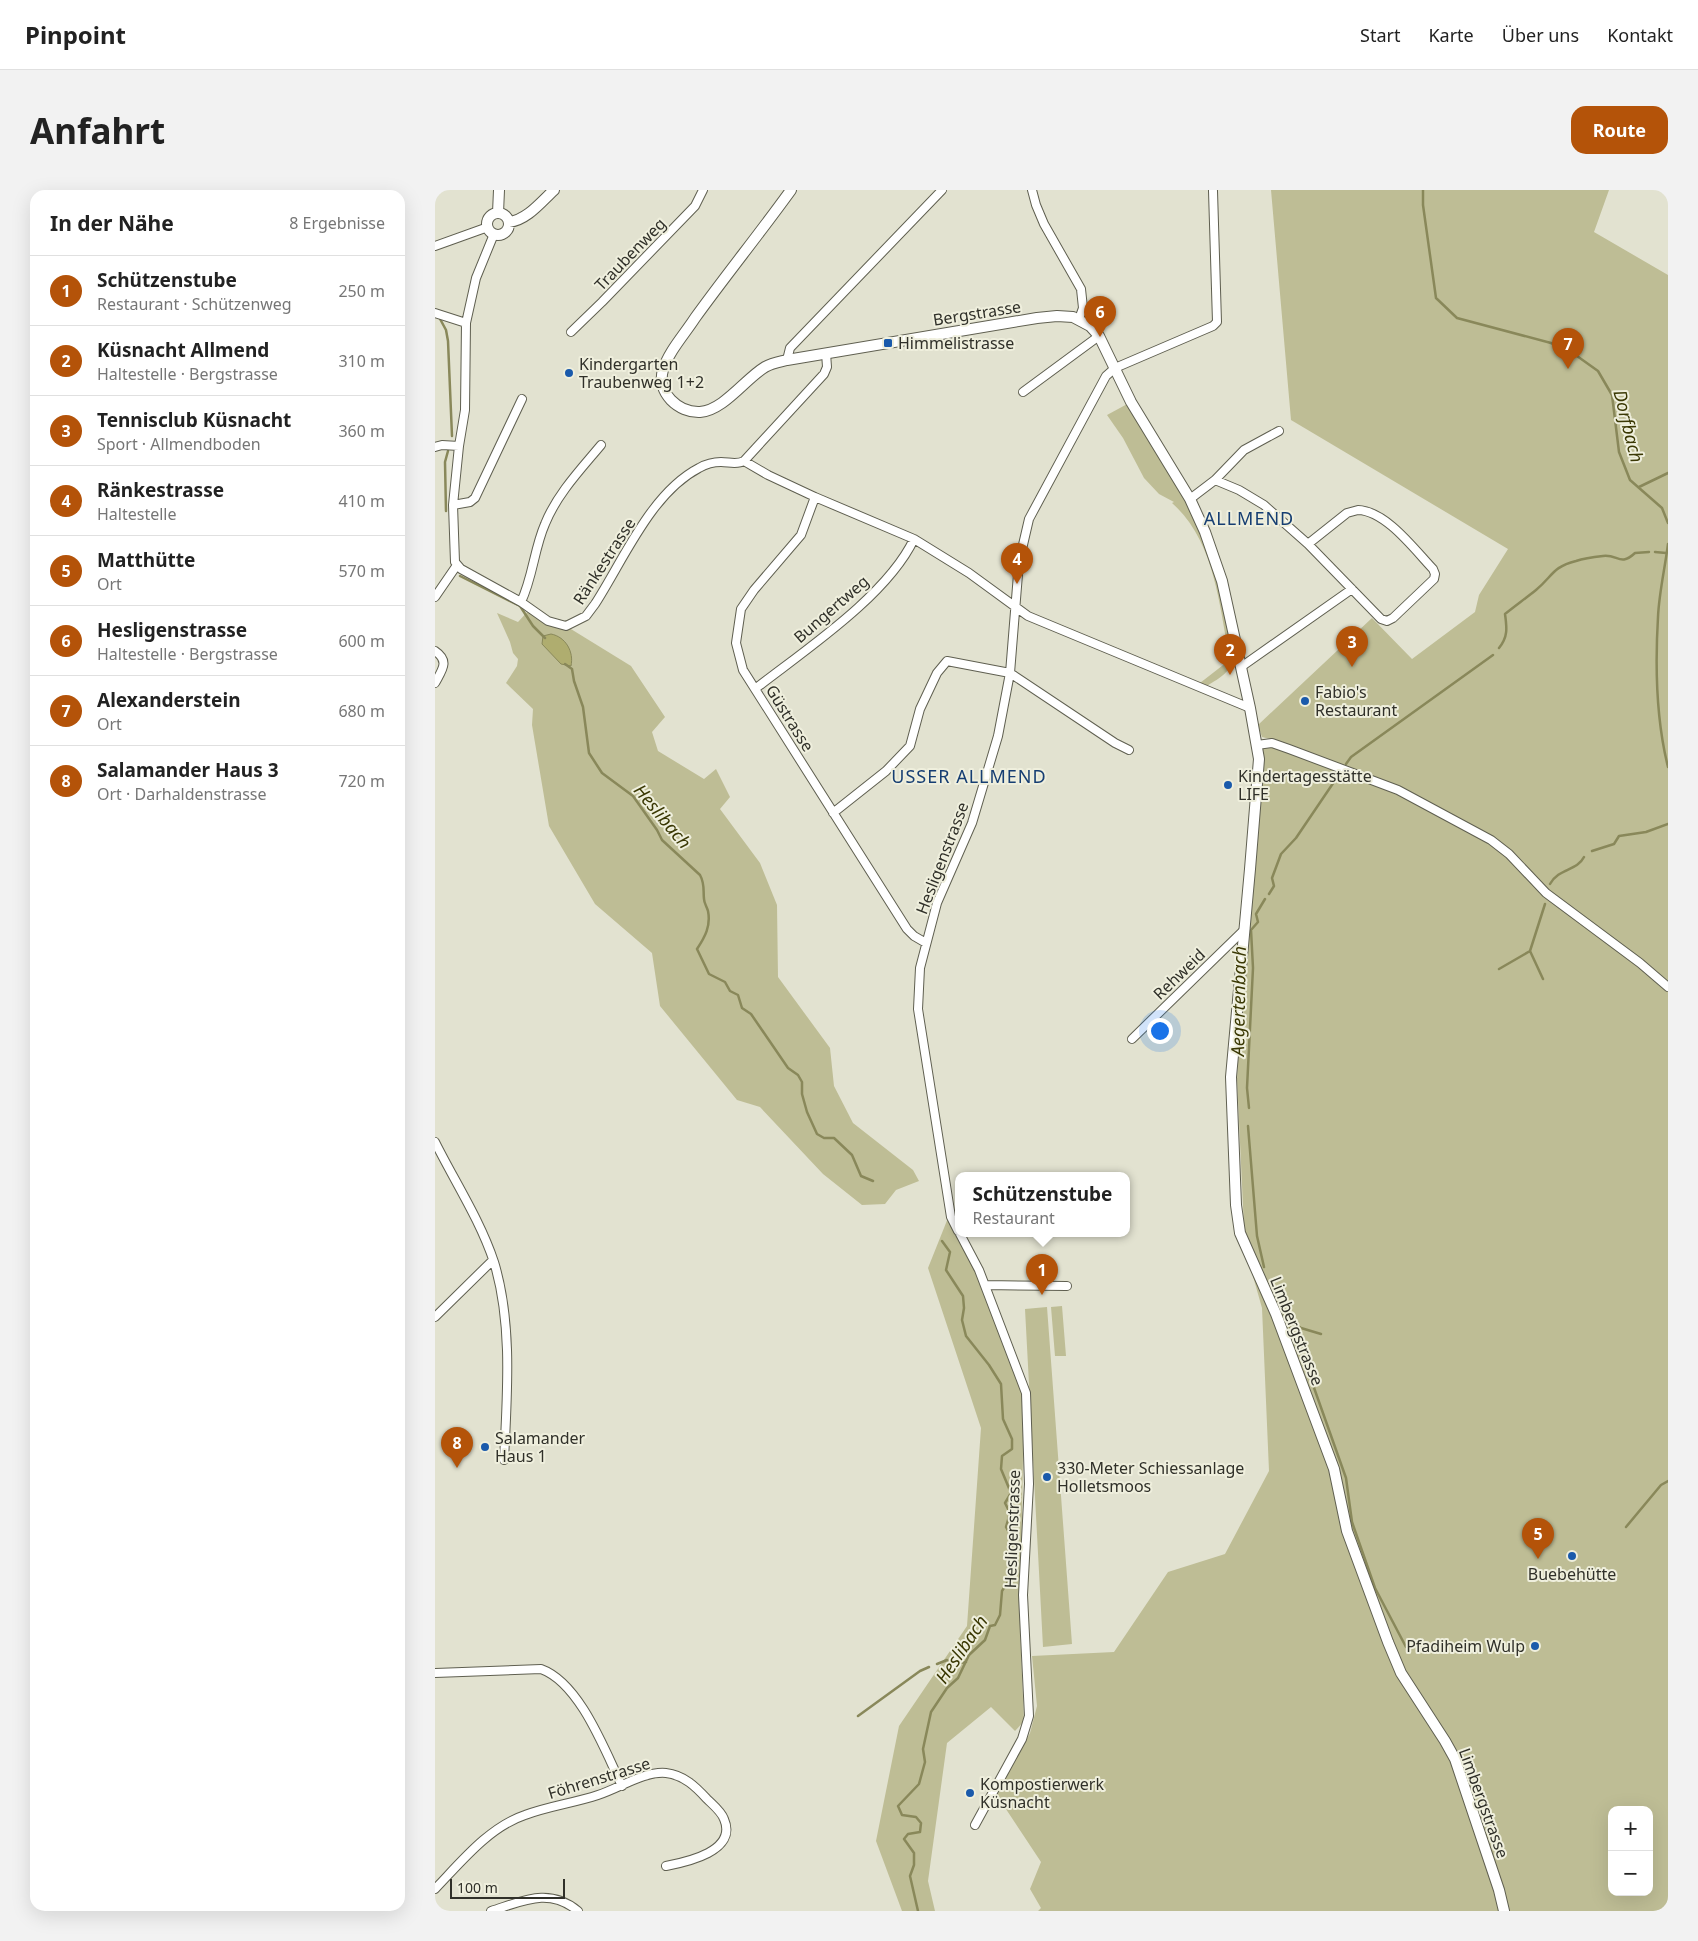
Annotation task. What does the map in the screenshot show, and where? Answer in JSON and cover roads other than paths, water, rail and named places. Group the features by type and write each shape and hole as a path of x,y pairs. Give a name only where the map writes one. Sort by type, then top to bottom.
{"street":[{"path":"498,213 499,190"},
{"path":"509,222 515,222 524,217 554,190"},
{"name":"Traubenweg","path":"571,332 695,206 703,190"},
{"name":"Bergstrasse","path":"791,190 728,272 670,355 663,371 663,382 668,397 680,408 688,411 707,411 721,403 764,368 787,360 1037,318 1073,316 1079,319"},
{"path":"787,360 789,348 942,190"},
{"path":"1032,190 1036,205 1045,224 1081,288 1083,308 1079,319 1090,326 1099,336 1131,402 1190,500 1216,561 1250,708"},
{"path":"1115,368 1213,326 1217,322 1213,191"},
{"path":"498,213 505,215 509,222 505,232 498,235 491,230 487,223 491,216 498,213"},
{"path":"435,246 491,230"},
{"path":"435,597 457,565 454,552 453,505 465,410 466,324 476,278 491,230"},
{"path":"435,313 466,324"},
{"path":"1023,392 1099,336"},
{"path":"826,353 828,363 824,374 744,461 767,475 914,539 969,574 1016,609 1047,624 1250,708"},
{"name":"Hesligenstrasse","path":"955,1224 951,1217 918,1008 920,968 937,903 972,823 990,766 1010,673 1019,562 1029,519 1106,376 1115,368"},
{"path":"453,505 470,502 475,498 522,399"},
{"path":"1190,500 1215,480 1245,450 1279,431"},
{"path":"435,447 441,445 459,446"},
{"path":"521,602 531,575 538,541 545,522 566,487 601,445"},
{"name":"Ränkestrasse","path":"457,565 521,602 548,621 566,626 578,621 595,604 656,506 673,487 701,466 720,462 739,463 744,461"},
{"path":"1215,480 1239,490 1264,505 1308,544 1381,620 1387,621 1393,618 1434,579 1433,569 1389,524 1367,510 1347,513 1308,544"},
{"name":"Güstrasse","path":"815,497 801,535 754,590 741,609 736,642 743,670 833,813 907,929 926,943"},
{"name":"Bungertweg","path":"755,689 867,600 907,554 914,539"},
{"path":"1241,667 1352,589"},
{"path":"435,651 444,660 443,667 435,683"},
{"path":"833,813 886,771 910,746 920,710 937,673 947,661 1010,673 1115,743 1129,750"},
{"name":"Limbergstrasse","path":"1250,708 1257,744 1258,769 1231,1077 1235,1196 1241,1232 1276,1314 1334,1470 1347,1531 1388,1642 1401,1673 1455,1758 1499,1890 1504,1911"},
{"path":"1257,744 1274,744 1398,790 1491,840 1509,854 1546,893 1640,963 1668,987"},
{"name":"Rehweid","path":"1132,1039 1245,929"},
{"path":"435,1142 481,1228 502,1291 508,1378 504,1460"},
{"name":"Hesligenstrasse","path":"961,1237 985,1286 1026,1393 1029,1484 1023,1595 1029,1716 1022,1739 975,1825"},
{"path":"435,1317 493,1260"},
{"path":"985,1286 1067,1286"},
{"path":"435,1674 541,1669 547,1671 567,1688 583,1707 622,1786"},
{"name":"Föhrenstrasse","path":"435,1889 461,1861 498,1828 523,1815 597,1796 658,1773 675,1775 694,1785 724,1817 726,1831 718,1847 710,1853 665,1866"},
{"path":"491,1911 539,1897 559,1899 578,1911"}],"waterway":[{"name":"Dorfbach","path":"1423,190 1423,205 1436,298 1457,318 1551,343 1570,351 1598,371 1612,395 1619,452 1630,480 1662,508 1668,523"},
{"name":"Heslibach","path":"439,317 446,330 448,341 452,436"},
{"name":"Heslibach","path":"446,511 445,462 448,451"},
{"path":"1639,487 1668,473"},
{"name":"Dorfbach","path":"1668,544 1659,608 1657,655 1657,693 1668,767"},
{"name":"Aegertenbach","path":"1499,648 1506,632 1505,614 1536,590 1557,569 1568,563 1586,558 1608,556 1622,560 1635,553 1649,552"},
{"name":"Aegertenbach","path":"1655,552 1666,553"},
{"name":"Heslibach","path":"460,576 520,606 533,626 545,638"},
{"name":"Aegertenbach","path":"1346,764 1351,757 1493,655"},
{"name":"Heslibach","path":"565,664 572,669 583,707 589,753 602,773 633,796 662,840 702,878 709,922 705,936 697,949 709,974 725,982 730,991 738,995 742,1008 751,1014 788,1068 798,1075 802,1082 802,1094 807,1112 817,1134 824,1138 834,1138 852,1155 861,1176 873,1181"},
{"name":"Aegertenbach","path":"1269,894 1274,886 1272,878 1281,854 1296,838 1340,773"},
{"path":"1592,851 1614,844 1619,836 1646,832 1668,824"},
{"path":"1550,884 1558,875 1577,865 1584,857"},
{"name":"Aegertenbach","path":"1249,1108 1247,1088 1253,968 1251,930 1258,922 1256,914 1265,899"},
{"path":"1499,969 1530,951 1545,904"},
{"path":"1530,951 1543,979"},
{"name":"Aegertenbach","path":"1248,1126 1257,1236 1264,1267"},
{"name":"Heslibach","path":"918,1911 910,1876 914,1865 914,1853 904,1839 908,1834 920,1832 921,1823 916,1817 902,1815 898,1806 919,1784 925,1762 923,1749 931,1712 947,1688 958,1678 969,1655 985,1640 990,1626 995,1625 1000,1615 1002,1591 1011,1577 1009,1567 1013,1540 1006,1527 1010,1513 1005,1503 1011,1493 1001,1469 1002,1456 1012,1449 1012,1439 1003,1419 1001,1384 966,1336 962,1320 963,1296 946,1270 950,1252 942,1241"},
{"path":"1271,1284 1300,1350"},
{"path":"1287,1318 1301,1328 1321,1334"},
{"path":"1307,1368 1346,1478 1352,1522 1375,1588 1406,1647"},
{"path":"1626,1527 1661,1485 1668,1481"},
{"path":"937,1664 947,1660 954,1664 966,1662"},
{"path":"858,1716 920,1671 929,1667"}],"place":[{"name":"Hesligenstrasse","path":"1100,337"},
{"name":"Himmelistrasse","path":"888,343"},
{"name":"Alexanderstein","path":"1568,369"},
{"name":"Kindergarten Traubenweg 1+2","path":"569,373"},
{"name":"Ränkestrasse","path":"1017,584"},
{"name":"Tennisclub Küsnacht","path":"1352,667"},
{"name":"Küsnacht Allmend","path":"1230,675"},
{"name":"Fabio's Restaurant","path":"1305,701"},
{"name":"Kindertagesstätte LIFE","path":"1228,785"},
{"name":"Schützenstube","path":"1042,1295"},
{"name":"Salamander Haus 1","path":"485,1447"},
{"name":"Salamander Haus 3","path":"457,1468"},
{"name":"330-Meter Schiessanlage Holletsmoos","path":"1047,1477"},
{"name":"Buebehütte","path":"1572,1556"},
{"name":"Matthütte","path":"1538,1559"},
{"name":"Pfadiheim Wulp","path":"1535,1646"},
{"name":"Kompostierwerk Küsnacht","path":"970,1793"}],"district":[{"name":"ALLMEND","path":"1249,518"},
{"name":"USSER ALLMEND","path":"969,776"}]}
